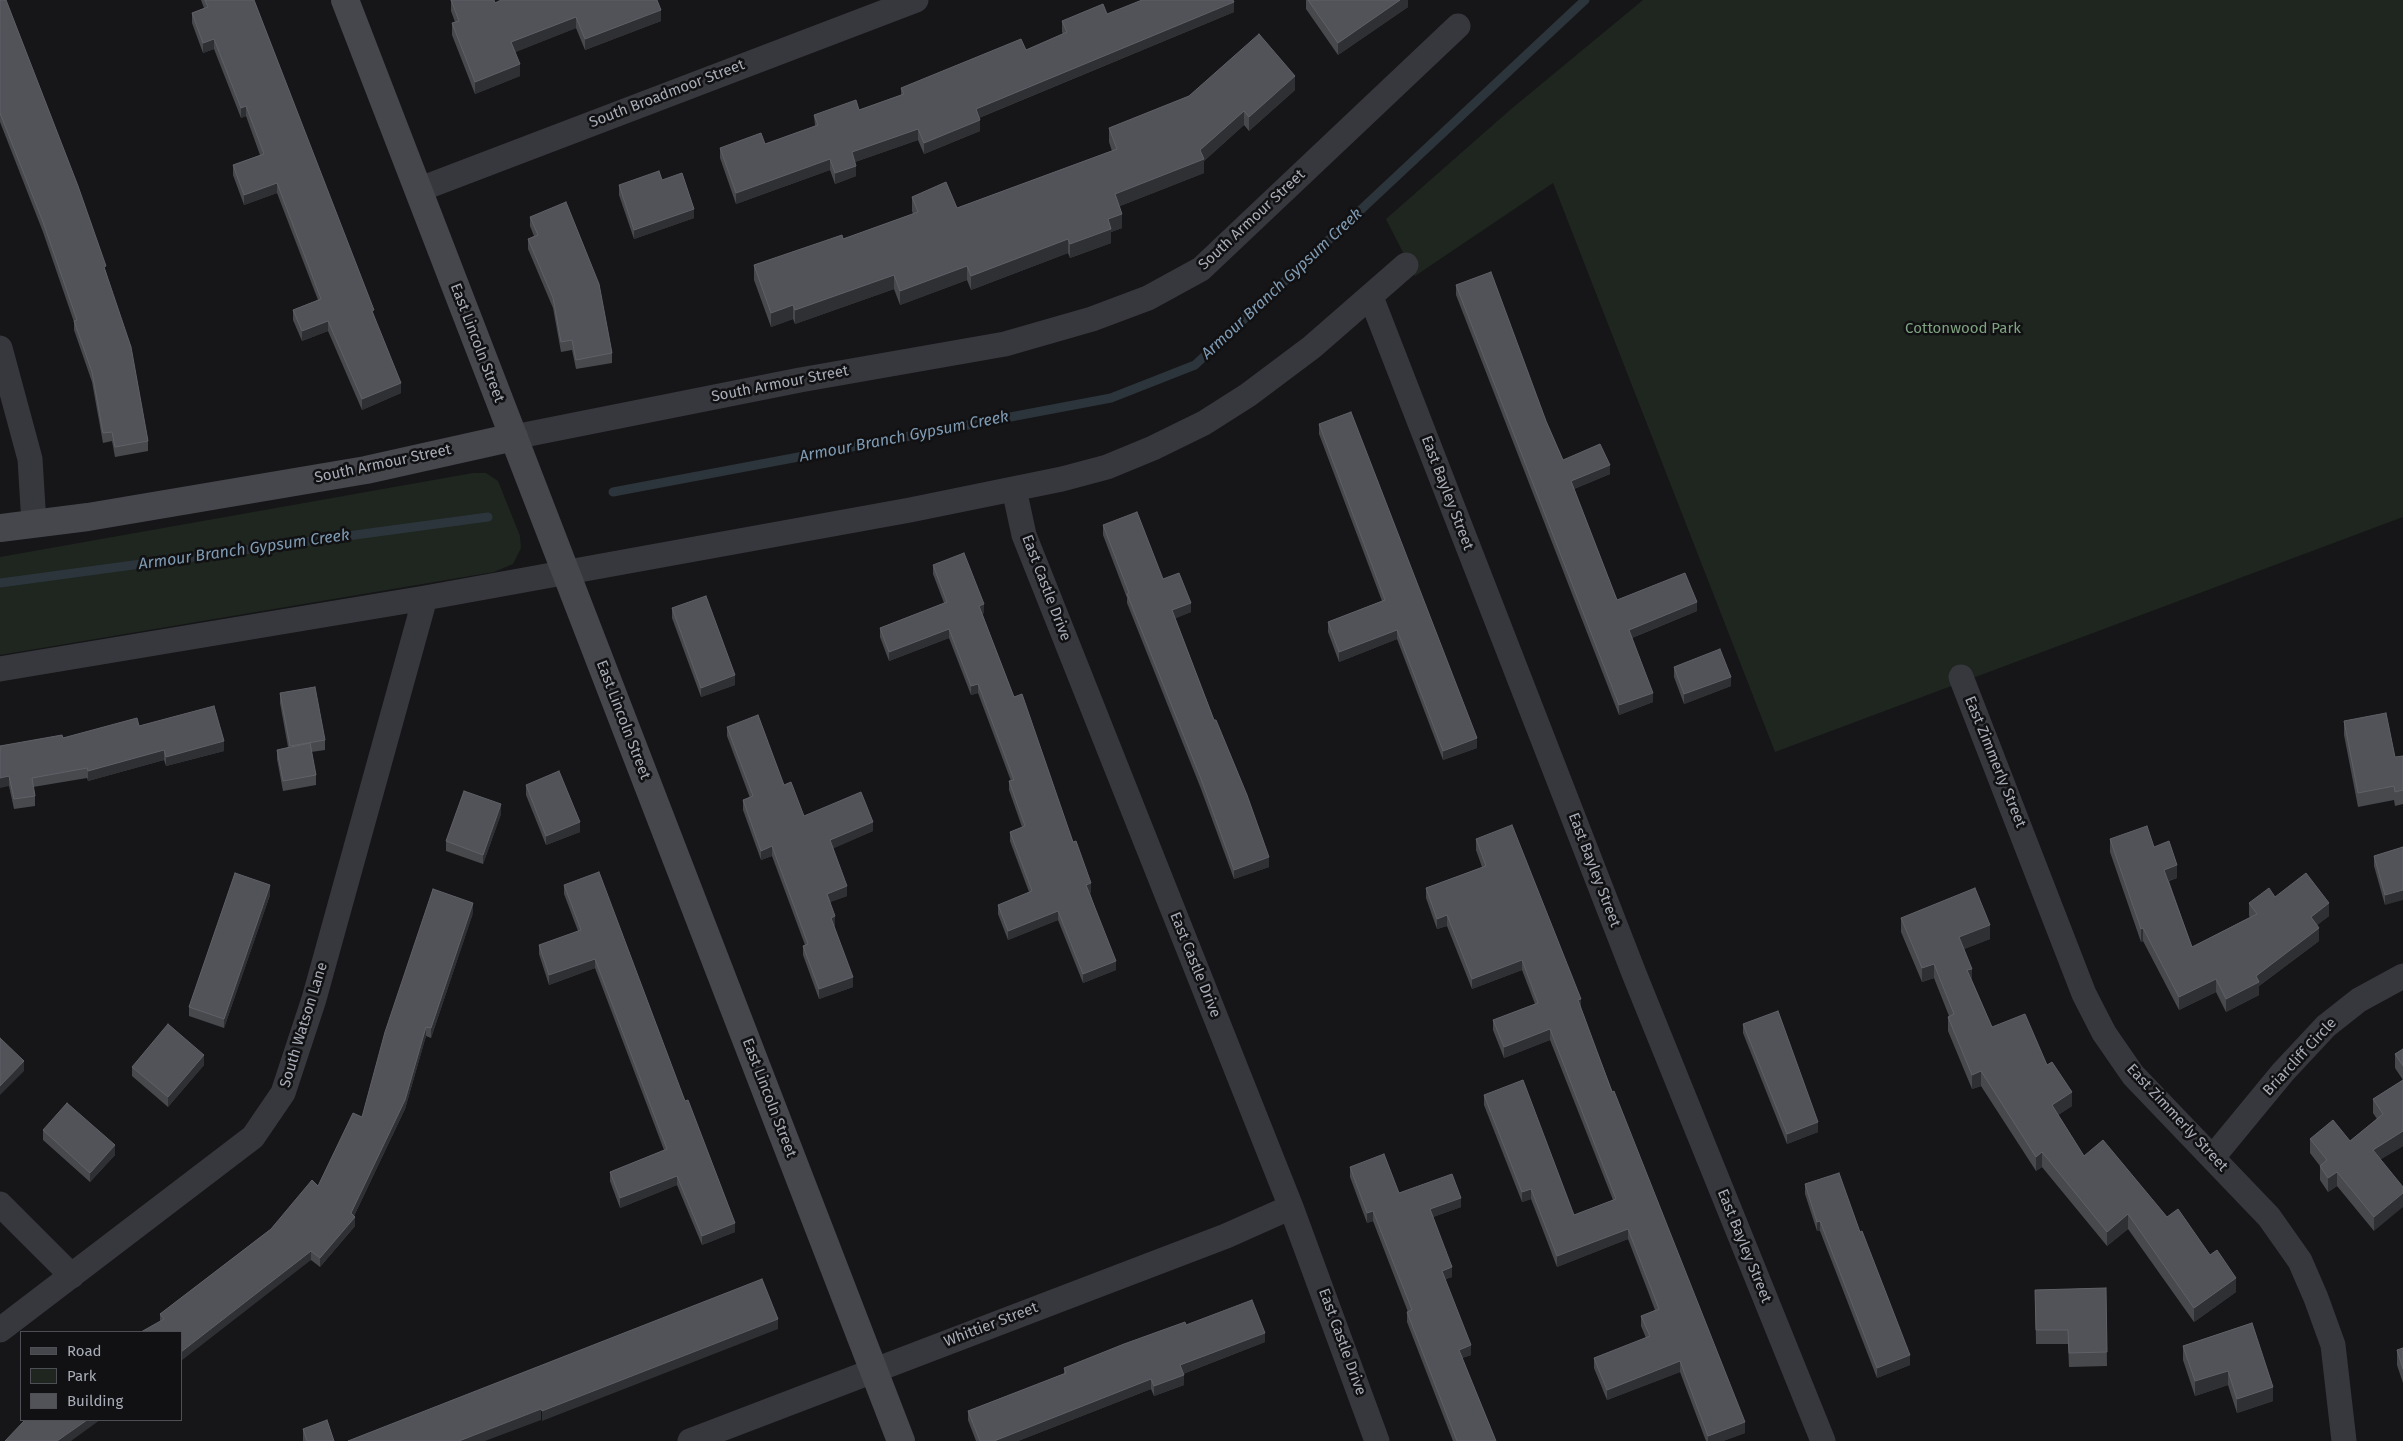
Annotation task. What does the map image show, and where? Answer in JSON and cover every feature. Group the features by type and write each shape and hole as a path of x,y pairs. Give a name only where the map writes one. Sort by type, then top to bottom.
{"street":[{"name":"East Lincoln Street","path":"345,0 901,1441"},
{"name":"South Broadmoor Street","path":"418,190 916,0"},
{"name":"South Armour Street","path":"0,528 88,517 366,470 514,436 800,380 1004,344 1092,319 1148,298 1201,269 1458,26"},
{"path":"0,669 425,598 910,510 1014,489 1107,467 1153,448 1204,423 1248,395 1312,347 1371,297 1406,264"},
{"name":"East Bayley Street","path":"1371,297 1635,976 1823,1441"},
{"path":"0,348 30,459 34,524"},
{"name":"East Castle Drive","path":"1014,489 1024,535 1290,1207 1378,1441"},
{"name":"South Watson Lane","path":"0,1330 253,1137 283,1093 316,989 425,598"},
{"name":"East Zimmerly Street","path":"1961,677 2084,994 2100,1025 2133,1075 2269,1217 2300,1261 2333,1345 2344,1441"},
{"name":"Briarcliff Circle","path":"2213,1157 2283,1072 2326,1026 2359,1000 2403,976"},
{"path":"0,1204 72,1276"},
{"name":"Whittier Street","path":"690,1441 1226,1236 1290,1207"}],"green space":[{"name":"Cottonwood Park","path":"1643,0 2403,0 2403,517 1775,752 1553,183 1415,276 1386,219 1510,110"},
{"path":"473,473 486,473 498,481 520,536 521,548 513,564 494,572 0,655 0,557"}],"building":[{"path":"0,0 6,0 78,186 106,266 104,267 131,347 148,441 115,447 112,432 103,433 92,372 74,321 77,320 43,222 0,113"},
{"path":"205,0 254,0 401,383 362,399 328,321 302,331 293,310 321,299 277,183 244,195 233,165 264,154 246,106 241,108 214,39 203,43 192,13 208,7"},
{"path":"451,0 494,0 495,3 501,0 657,0 661,10 585,39 576,17 511,42 520,64 475,82 452,23 459,21"},
{"path":"1142,0 1233,0 1234,2 976,109 980,120 924,143 918,129 852,152 856,166 835,173 830,159 736,193 720,148 761,133 765,144 818,125 814,115 856,100 859,110 904,94 901,88 1021,39 1026,50 1067,32 1062,21 1103,4 1107,14"},
{"path":"1308,0 1400,0 1338,43"},
{"path":"1259,34 1295,76 1249,117 1244,111 1200,150 1204,159 1115,194 1122,214 1108,219 1111,229 1070,244 1068,239 971,276 967,266 900,291 894,275 795,310 793,305 771,313 754,265 842,235 843,239 918,212 912,197 946,182 957,208 1117,149 1109,128 1189,96"},
{"path":"659,171 662,180 682,173 694,209 634,230 619,185"},
{"path":"566,202 599,284 612,353 576,360 572,340 561,342 553,298 528,239 538,235 530,217"},
{"path":"1491,272 1546,421 1563,460 1600,444 1610,465 1571,481 1617,600 1685,573 1697,602 1629,630 1653,693 1619,705 1456,285"},
{"path":"1351,412 1477,738 1443,751 1397,630 1339,652 1328,622 1385,600 1319,424"},
{"path":"1137,512 1163,579 1179,573 1191,603 1172,610 1214,720 1216,720 1247,795 1269,857 1234,870 1201,779 1127,594 1129,593 1103,525"},
{"path":"964,553 984,604 979,606 1014,697 1022,694 1073,842 1076,841 1091,883 1086,885 1116,961 1083,974 1058,911 1008,931 998,905 1032,891 1010,832 1025,826 1009,781 1014,780 978,684 971,686 949,629 889,652 880,628 947,602 933,565"},
{"path":"706,596 735,675 701,688 672,608"},
{"path":"1720,649 1731,677 1684,694 1674,667"},
{"path":"315,687 325,740 290,746 280,693"},
{"path":"214,706 224,741 166,757 164,750 88,771 87,768 32,778 35,796 14,799 9,776 0,778 0,746 62,735 63,738 137,718 139,726"},
{"path":"2386,713 2395,757 2403,756 2403,790 2395,792 2394,786 2358,793 2344,721"},
{"path":"758,715 784,785 791,782 804,816 861,792 873,822 830,840 847,886 827,894 835,916 831,918 853,977 819,989 803,946 808,944 772,846 761,851 743,800 753,796 727,727"},
{"path":"310,743 316,775 283,781 277,750"},
{"path":"559,771 580,822 546,836 526,785"},
{"path":"464,791 501,804 483,855 446,841"},
{"path":"1512,825 1581,999 1578,1000 1612,1092 1614,1091 1745,1422 1708,1436 1680,1361 1607,1390 1594,1358 1650,1336 1641,1316 1659,1309 1628,1229 1557,1256 1531,1189 1522,1192 1484,1095 1523,1080 1574,1215 1616,1199 1550,1029 1504,1047 1493,1020 1538,1003 1522,960 1472,979 1447,915 1437,919 1426,888 1486,866 1476,839"},
{"path":"2147,826 2154,847 2169,841 2177,865 2164,870 2192,947 2257,914 2249,903 2269,888 2275,897 2306,873 2329,903 2311,917 2319,928 2256,976 2259,982 2226,999 2216,979 2179,997 2143,928 2141,929 2110,839"},
{"path":"2403,847 2403,890 2385,895 2374,856"},
{"path":"599,872 685,1101 688,1100 735,1223 702,1236 677,1176 620,1198 610,1172 667,1149 595,959 549,975 539,945 581,930 564,885"},
{"path":"235,873 270,885 224,1019 189,1007"},
{"path":"1975,888 1990,925 1959,937 1972,969 1967,970 1992,1027 2025,1014 2047,1065 2052,1062 2072,1092 2052,1105 2084,1156 2103,1140 2167,1217 2178,1209 2210,1255 2217,1250 2236,1278 2194,1308 2128,1214 2107,1232 2042,1152 2036,1157 1981,1071 1972,1075 1948,1017 1954,1014 1934,964 1922,968 1901,918"},
{"path":"433,889 473,903 431,1028 426,1027 405,1100 351,1213 355,1217 320,1258 311,1251 182,1351 182,1331 143,1331 164,1319 160,1314 271,1229 312,1180 318,1186 353,1113 362,1117 385,1032"},
{"path":"1778,1011 1818,1122 1787,1134 1743,1024"},
{"path":"168,1024 204,1055 168,1097 132,1067"},
{"path":"0,1038 24,1061 0,1086"},
{"path":"2403,1049 2403,1066 2395,1054"},
{"path":"2403,1080 2403,1131 2373,1150 2403,1187 2403,1193 2374,1217 2337,1172 2328,1178 2320,1166 2327,1160 2310,1139 2333,1120 2350,1141 2383,1114 2373,1099"},
{"path":"67,1103 115,1145 90,1173 43,1130"},
{"path":"1384,1154 1399,1193 1452,1174 1461,1198 1430,1209 1452,1267 1442,1271 1471,1345 1459,1350 1496,1441 1457,1441 1407,1312 1412,1310 1373,1211 1367,1213 1350,1167"},
{"path":"1839,1173 1860,1232 1862,1231 1910,1355 1877,1368 1820,1221 1817,1222 1805,1184"},
{"path":"762,1279 778,1319 542,1411 541,1409 459,1441 348,1441"},
{"path":"2106,1288 2107,1352 2069,1353 2068,1330 2036,1330 2035,1290"},
{"path":"1252,1300 1265,1333 1180,1365 1184,1375 1154,1386 1151,1379 994,1441 980,1441 968,1411 1066,1373 1064,1368 1124,1344 1185,1322 1186,1325"},
{"path":"2252,1323 2273,1387 2237,1399 2228,1371 2195,1381 2183,1346"},
{"path":"2403,1348 2403,1369 2397,1350"},
{"path":"327,1420 334,1441 307,1441 303,1429"},
{"path":"24,1421 86,1421 57,1441 5,1441"}],"waterway":[{"name":"Armour Branch Gypsum Creek","path":"613,492 1111,398 1195,365 1585,0"},
{"name":"Armour Branch Gypsum Creek","path":"0,583 488,517"}]}
